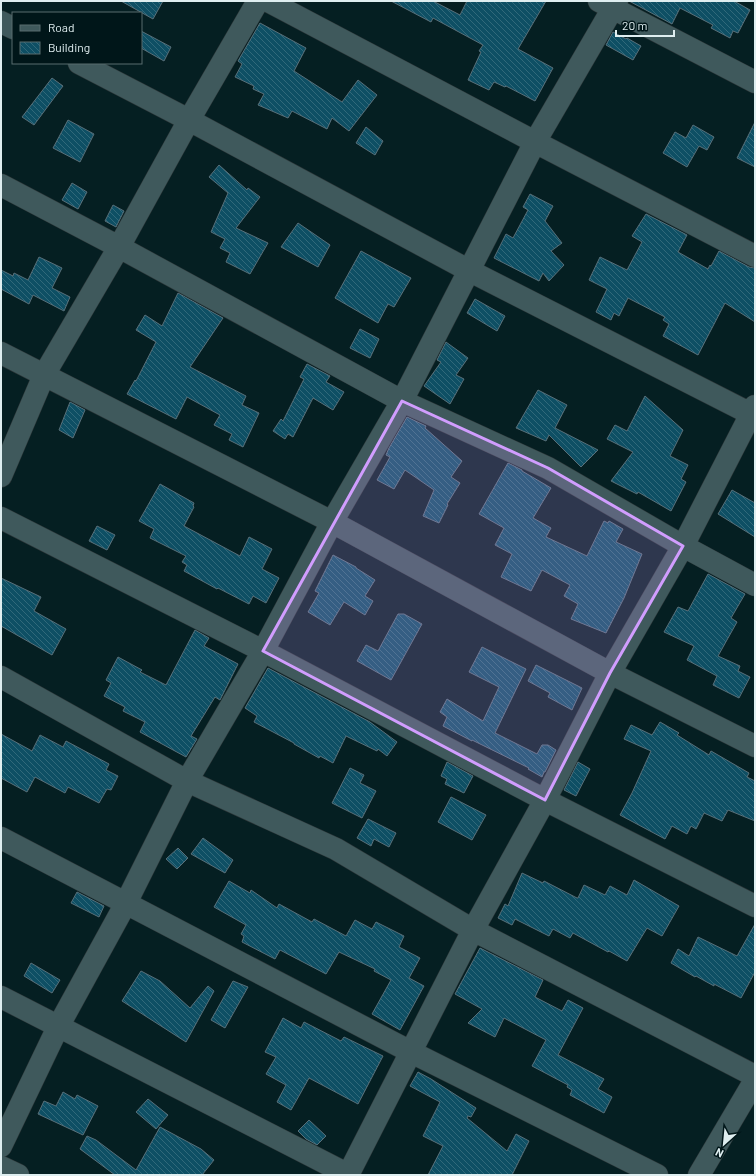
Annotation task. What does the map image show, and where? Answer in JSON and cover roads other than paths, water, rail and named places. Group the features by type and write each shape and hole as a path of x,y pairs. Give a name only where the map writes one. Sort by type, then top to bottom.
{"street":[{"path":"1,476 44,376 119,247 189,120 258,1"},
{"path":"268,1 755,256"},
{"path":"1,1146 58,1027 126,903 187,781 263,651 332,522 402,401 535,142 610,3 755,82"},
{"path":"1,22 12,28"},
{"path":"1,997 348,1175 473,930 545,800 610,673 683,546 753,412 470,271 189,120 81,64"},
{"path":"1,185 119,247 402,401 548,468 683,546 755,585"},
{"path":"1,353 332,522 610,673 755,746"},
{"path":"1,518 263,651 545,800 755,906"},
{"path":"1,676 187,781 336,849 473,930 755,1076"},
{"path":"1,838 411,1052 657,1175"},
{"path":"699,1175 755,1080"},
{"path":"1,1167 18,1175"}]}
